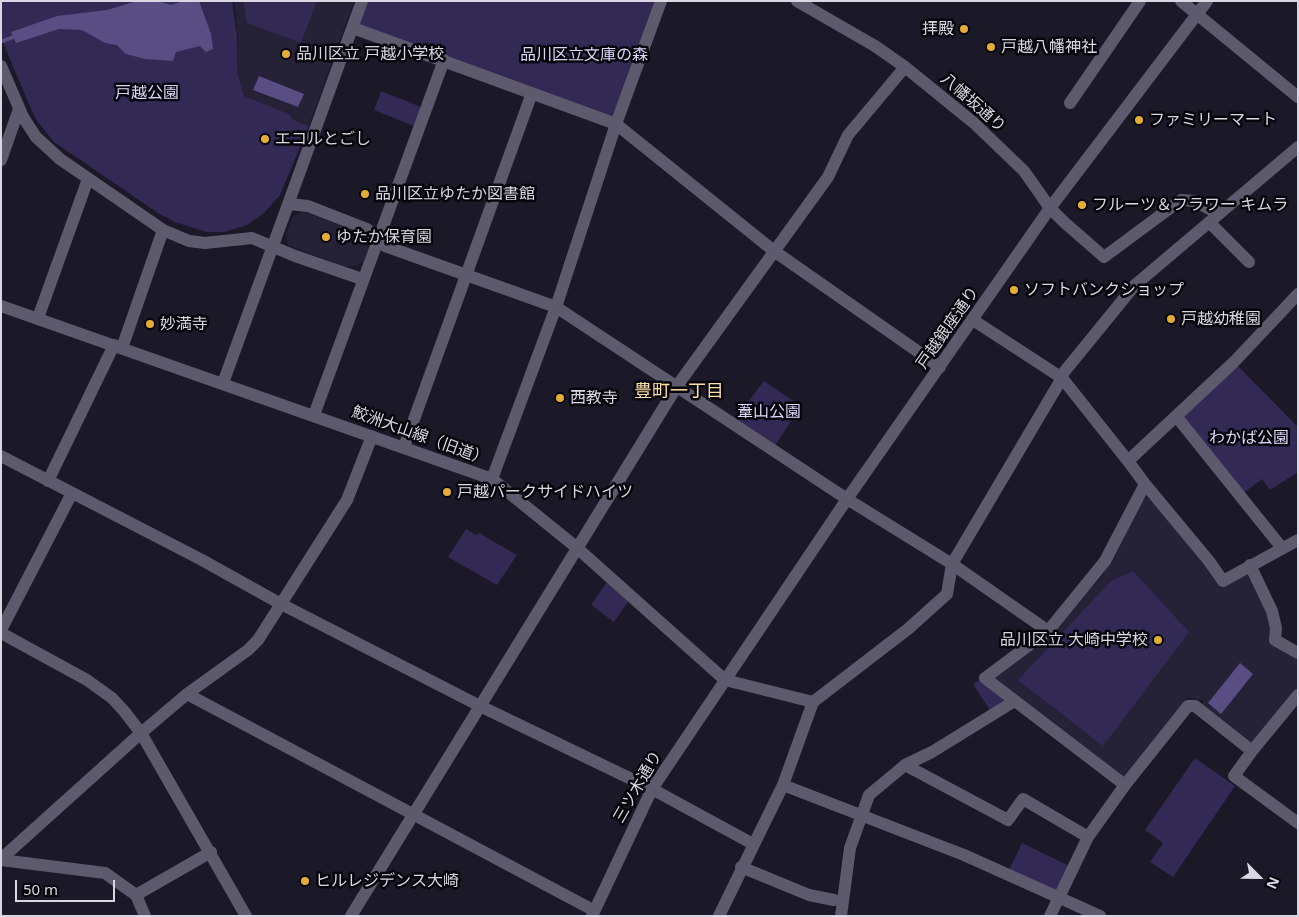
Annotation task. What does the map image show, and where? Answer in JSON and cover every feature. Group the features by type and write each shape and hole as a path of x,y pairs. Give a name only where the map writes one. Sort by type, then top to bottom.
{"street":[{"path":"223,383 362,1"},
{"name":"鮫洲大山線（旧道）","path":"1,306 492,479 556,307 616,124 661,1"},
{"name":"八幡坂通り","path":"797,1 860,37 905,67 974,123 1024,171 1050,208 1104,257 1181,200 1194,201 1214,218"},
{"path":"1070,103 1140,1"},
{"path":"1181,1 1298,97"},
{"name":"戸越銀座通り","path":"725,680 847,498 1050,208 1207,1"},
{"path":"353,28 616,124 774,251 940,367"},
{"path":"314,415 362,279 444,60"},
{"path":"1,66 19,109 36,137 60,159 163,230 189,241 216,243 247,238 362,279"},
{"path":"351,916 676,386 828,177 848,135 905,67"},
{"path":"404,447 532,93"},
{"path":"1,160 19,109"},
{"path":"719,916 741,867 783,785 813,702 908,629 947,594 952,564 1061,378 1134,285 1298,147"},
{"path":"38,318 88,179"},
{"path":"289,204 308,206 367,229 385,246 556,307 847,498 952,564 1048,631"},
{"path":"1214,218 1249,262"},
{"path":"48,481 118,346 163,230"},
{"path":"1128,461 1234,362 1293,299 1298,313"},
{"path":"973,320 1061,378 1209,561 1223,581 1298,540"},
{"path":"1176,416 1282,548"},
{"path":"1,859 141,733 187,694 248,650 258,640 347,500 372,436"},
{"path":"1,456 202,560 281,604 480,706 652,789 753,844"},
{"path":"492,479 576,547 725,680 813,702"},
{"path":"1125,785 1013,702 985,678 1048,631 1105,561 1145,484"},
{"path":"72,493 1,631 87,680 112,698 141,733 246,916"},
{"path":"1250,565 1272,611 1276,628 1275,640 1298,653"},
{"name":"三ツ木通り","path":"592,913 652,789 725,680"},
{"path":"187,694 413,814 592,913"},
{"path":"1298,695 1234,776 1298,823"},
{"path":"841,916 850,848 869,795 905,765 932,752 1013,702"},
{"path":"1050,916 1088,837 1125,785 1188,706 1196,706 1252,751"},
{"path":"905,765 1008,820 1023,799 1088,837"},
{"path":"783,785 964,855 1100,916"},
{"path":"136,896 211,852"},
{"path":"1,859 105,873 136,896 145,916"},
{"path":"741,867 809,895 834,900"}],"shaded area":[{"path":"137,1 158,1 171,5 183,1 199,1 211,34 213,49 206,52 200,46 176,52 173,61 145,59 126,54 117,45 105,43 82,30 59,29 16,43 11,32 57,16 107,10"},
{"name":"品川区立 戸越小学校","path":"234,1 354,1 309,125 292,119 291,114 244,96 237,72 238,35"},
{"path":"259,76 304,94 298,107 253,90"},
{"name":"ゆたか保育園","path":"302,211 363,233 368,240 368,250 364,261 356,266 346,267 288,245 286,234 292,218"},
{"name":"品川区立 大崎中学校","path":"1148,497 1193,548 1220,585 1248,571 1270,616 1273,630 1298,657 1298,689 1254,743 1248,742 1202,707 1203,700 1187,698 1125,779 996,683 993,675 1047,637 1103,575 1140,501"},
{"path":"1240,663 1253,674 1221,714 1208,703"}],"green space":[{"name":"戸越公園","path":"1,1 232,1 237,36 237,72 244,96 290,114 292,119 309,126 280,195 264,213 247,225 224,232 206,232 175,222 158,213 54,142 37,121 1,38"},
{"path":"243,1 317,1 301,43 247,23"},
{"name":"品川区立文庫の森","path":"362,1 661,1 616,124 353,28"},
{"path":"381,91 421,107 414,126 374,110"},
{"name":"わかば公園","path":"1234,362 1298,427 1298,472 1270,490 1262,479 1241,495 1176,416"},
{"name":"葦山公園","path":"764,381 801,406 774,447 734,420"},
{"path":"466,529 476,535 479,533 517,555 497,585 448,557"},
{"path":"1133,571 1189,632 1103,746 1018,680 1111,581"},
{"path":"609,579 630,599 614,622 591,605"},
{"path":"981,679 1008,701 991,712 973,684"},
{"path":"1195,758 1235,786 1173,877 1150,862 1163,843 1145,830"},
{"path":"1022,843 1071,867 1057,894 1008,872"}],"waterway":[{"path":"3,41 16,36"}],"place":[{"name":"拝殿","path":"964,29"},
{"name":"戸越八幡神社","path":"991,47"},
{"name":"品川区立 戸越小学校","path":"286,54"},
{"name":"ファミリーマート","path":"1139,120"},
{"name":"エコルとごし","path":"265,139"},
{"name":"品川区立ゆたか図書館","path":"365,194"},
{"name":"フルーツ＆フラワー キムラ","path":"1082,205"},
{"name":"ゆたか保育園","path":"326,237"},
{"name":"ソフトバンクショップ","path":"1014,290"},
{"name":"戸越幼稚園","path":"1171,319"},
{"name":"妙満寺","path":"150,324"},
{"name":"西教寺","path":"560,398"},
{"name":"戸越パークサイドハイツ","path":"447,492"},
{"name":"品川区立 大崎中学校","path":"1158,640"},
{"name":"ヒルレジデンス大崎","path":"305,881"}],"district":[{"name":"豊町一丁目","path":"679,392"}]}
